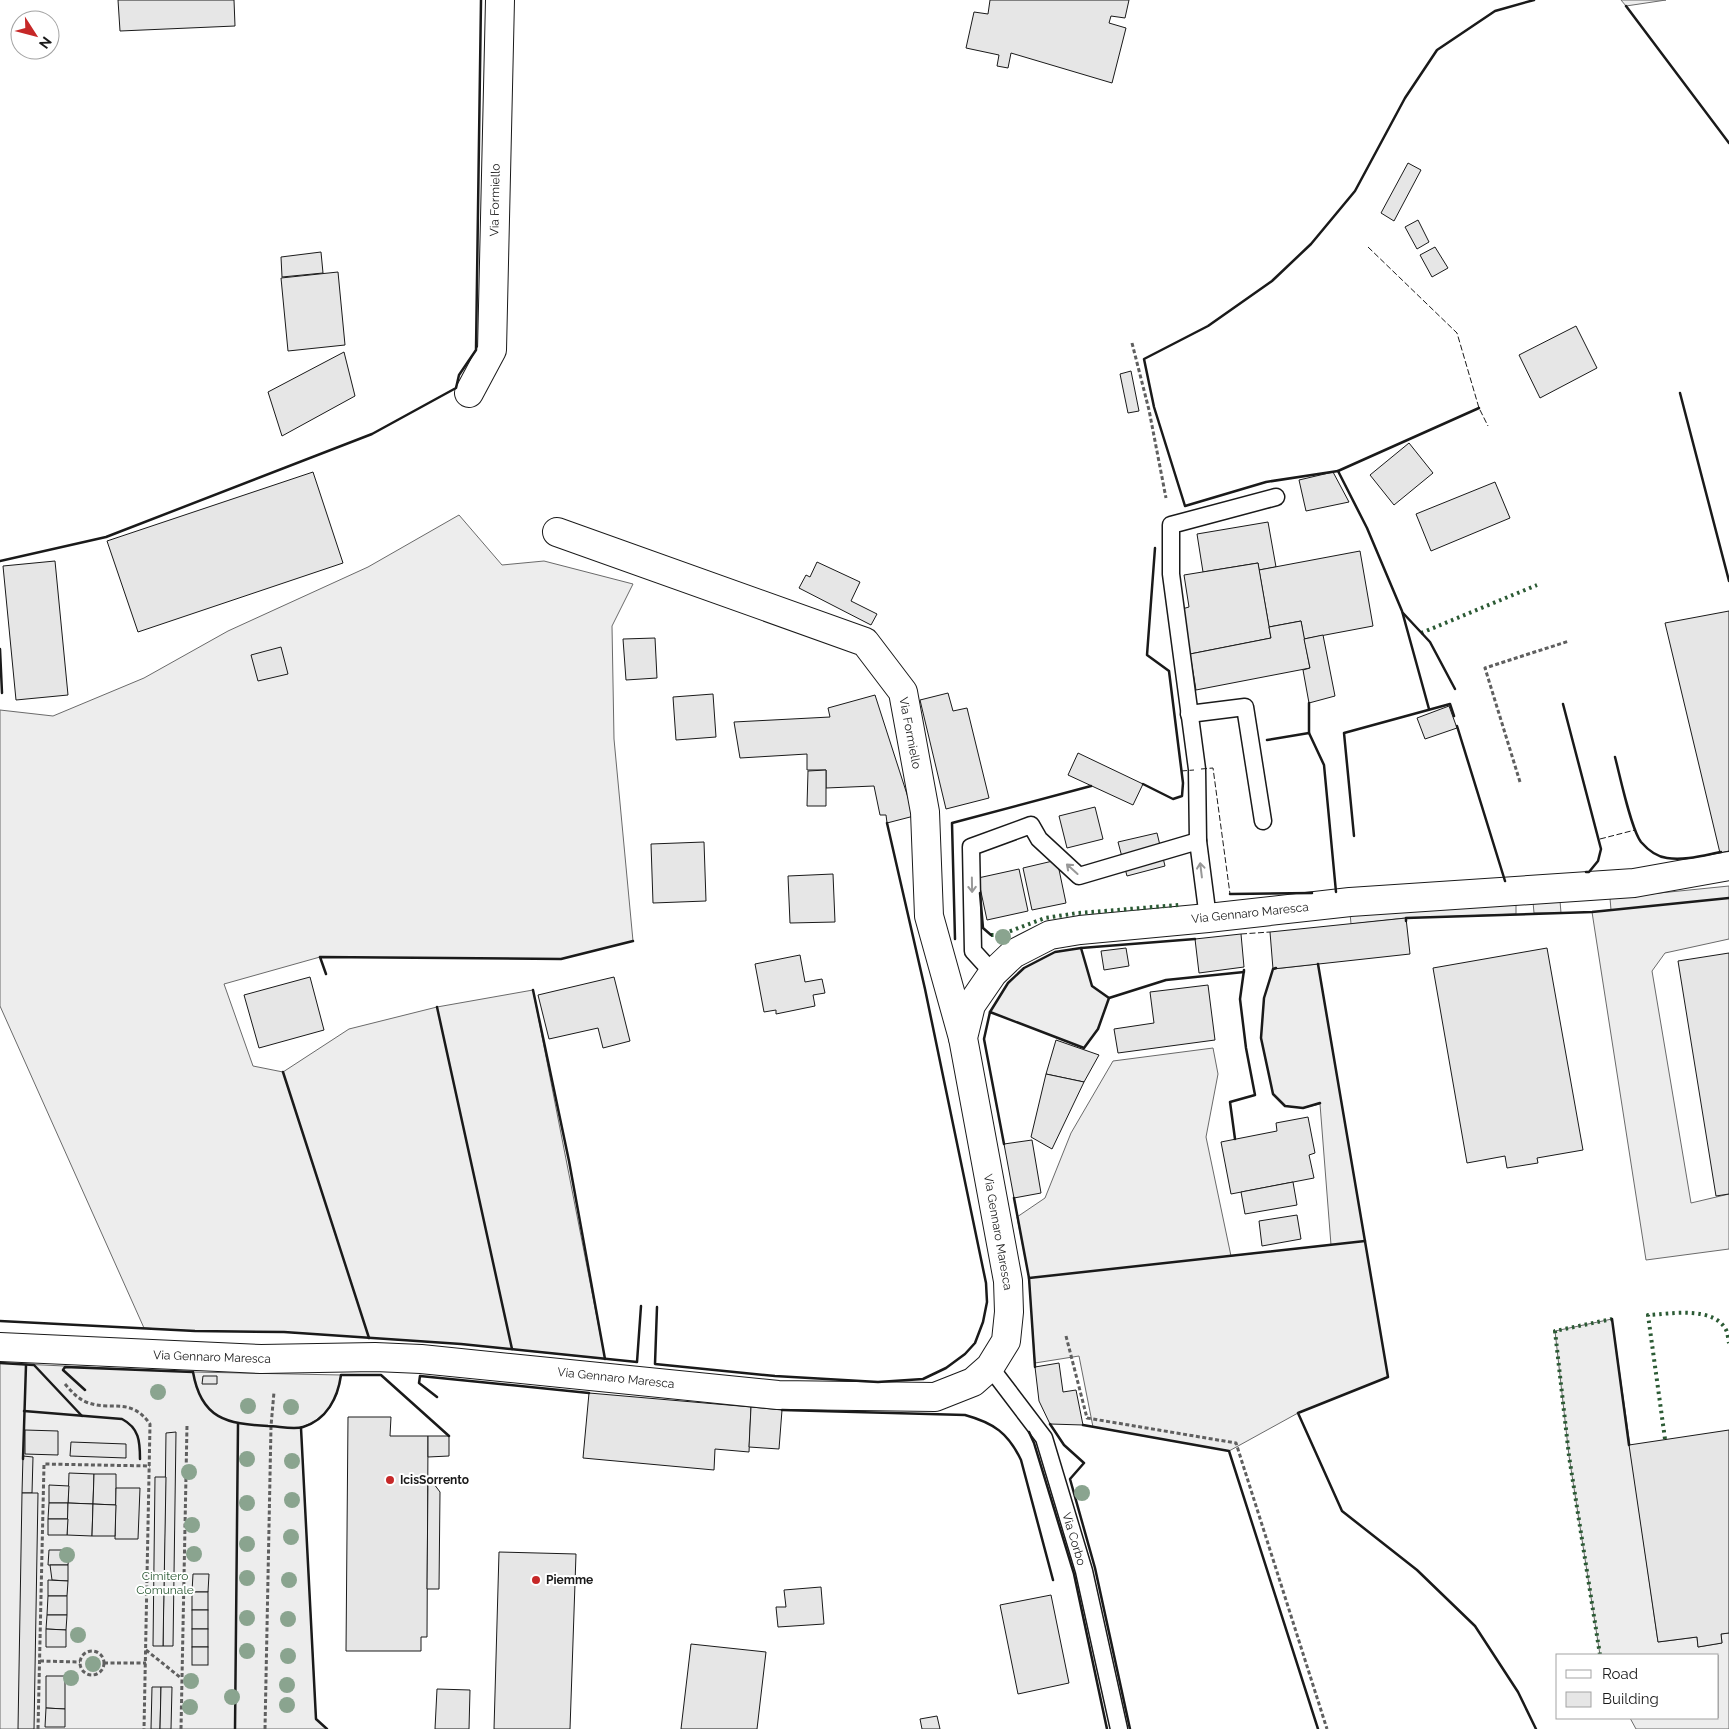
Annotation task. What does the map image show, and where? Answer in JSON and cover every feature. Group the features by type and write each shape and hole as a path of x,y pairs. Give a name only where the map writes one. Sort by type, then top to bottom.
{"street":[{"name":"Via Formiello","path":"469,394 492,350 500,0"},
{"name":"Via Formiello","path":"556,532 865,642 902,692 925,812 929,916 963,1038"},
{"name":"Via Gennaro Maresca","path":"0,1347 261,1359 376,1357 421,1359 778,1395 935,1397 974,1382 990,1367 1006,1341 1009,1312 1008,1281 963,1038 972,1005 993,973 1013,954 1050,935 1080,930 1350,902 1634,883 1729,866"}],"lane":[{"path":"1208,918 1198,841 1197,769 1171,574 1171,525 1276,497"},
{"path":"1189,714 1245,707 1263,821"},
{"path":"993,973 973,951 971,847 1031,825 1039,839 1079,876 1198,841"},
{"name":"Via Corbo","path":"990,1367 1044,1438 1084,1571 1119,1729"}],"path":[{"path":"1132,343 1149,410 1171,525"},
{"path":"1520,782 1485,668 1569,641"},
{"path":"1066,1336 1088,1418 1236,1443 1327,1729"},
{"path":"39,1350 56,1375 78,1398 87,1402 130,1408 142,1413 150,1424 144,1729"},
{"path":"264,1729 271,1426 274,1387"},
{"path":"180,1729 187,1424"},
{"path":"38,1729 44,1464 150,1466"},
{"path":"92,1650 98,1652 103,1657 104,1663 100,1672 94,1675 84,1672 80,1662 86,1652 92,1650"},
{"path":"146,1650 182,1679"},
{"path":"40,1662 80,1662"},
{"path":"104,1663 146,1663"}],"shaded area":[{"path":"1621,0 1666,0 1626,6"},
{"path":"459,515 502,565 544,561 633,584 612,626 614,739 633,941 561,959 320,957 224,984 253,1066 283,1072 349,1029 437,1007 533,990 605,1359 461,1344 284,1332 195,1331 144,1328 0,1006 0,710 53,716 144,678 228,631 368,567"},
{"path":"1729,886 1729,939 1665,953 1652,971 1691,1203 1729,1194 1729,1249 1646,1260 1592,912 1611,910 1610,898"},
{"path":"1560,901 1561,913 1534,913 1533,902"},
{"path":"1516,902 1516,914 1406,918 1351,924 1350,913"},
{"path":"1081,948 1092,986 1109,998 1098,1029 1084,1048 990,1012 1008,983 1024,968 1055,952"},
{"path":"1318,964 1388,1377 1298,1413 1229,1451 1093,1427 1079,1356 1035,1363 1029,1278 1017,1217 1045,1198 1071,1133 1113,1061 1213,1048 1218,1074 1206,1137 1231,1256 1331,1245 1320,1104 1303,1108 1285,1106 1273,1094 1261,1038 1264,998 1273,969"},
{"path":"1612,1319 1658,1642 1697,1637 1698,1647 1722,1643 1721,1634 1729,1633 1729,1729 1636,1729 1631,1719 1719,1719 1719,1654 1600,1654 1569,1456 1555,1331"},
{"name":"Cimitero Comunale","path":"0,1363 193,1372 341,1375 337,1394 329,1409 316,1420 301,1428 316,1718 327,1729 0,1729"}],"building":[{"path":"118,0 234,0 235,26 120,31"},
{"path":"990,0 1129,0 1125,18 1111,16 1109,23 1126,28 1112,83 1011,53 1008,68 997,66 999,55 966,48 974,12 988,14"},
{"path":"1408,163 1421,170 1394,221 1381,213"},
{"path":"1418,220 1429,242 1417,249 1405,227"},
{"path":"1435,247 1448,268 1432,277 1420,255"},
{"path":"321,252 323,273 282,277 281,257"},
{"path":"338,272 345,345 288,351 281,278"},
{"path":"1576,326 1597,368 1540,398 1519,355"},
{"path":"344,352 355,396 282,436 268,392"},
{"path":"1131,371 1139,411 1128,413 1120,374"},
{"path":"1409,443 1433,473 1394,505 1370,475"},
{"path":"313,472 343,563 138,632 107,541"},
{"path":"1333,472 1349,502 1306,511 1299,480"},
{"path":"1495,482 1510,518 1431,551 1416,514"},
{"path":"1268,522 1276,567 1259,570 1258,563 1203,572 1197,534"},
{"path":"1360,551 1373,626 1304,639 1301,621 1269,627 1259,570"},
{"path":"55,561 68,695 16,700 3,566"},
{"path":"817,562 860,582 851,601 877,614 871,625 799,588 806,575 810,577"},
{"path":"1258,563 1271,638 1190,654 1182,609 1189,607 1184,575"},
{"path":"1729,611 1729,851 1720,853 1665,623"},
{"path":"1301,621 1310,668 1196,690 1190,654 1271,638 1269,627"},
{"path":"1323,635 1335,696 1309,703 1303,670 1310,668 1304,639"},
{"path":"655,638 657,678 626,680 623,639"},
{"path":"281,647 288,674 258,681 251,655"},
{"path":"948,693 953,711 967,708 989,798 946,809 920,700"},
{"path":"713,694 716,737 676,740 673,697"},
{"path":"875,695 914,816 887,823 886,815 880,815 874,786 826,788 826,770 807,770 807,754 740,758 734,722 830,717 828,708"},
{"path":"1449,706 1457,728 1425,739 1417,718"},
{"path":"1078,753 1143,784 1133,805 1068,775"},
{"path":"826,770 826,806 807,806 808,771"},
{"path":"1095,807 1103,839 1067,848 1059,816"},
{"path":"1157,833 1165,866 1127,876 1118,842"},
{"path":"704,842 706,901 653,903 651,844"},
{"path":"1057,860 1066,903 1032,910 1023,868"},
{"path":"1019,869 1028,911 987,920 978,878"},
{"path":"833,874 835,922 790,923 788,876"},
{"path":"1406,918 1410,954 1273,969 1270,932"},
{"path":"1241,934 1244,967 1199,973 1195,939"},
{"path":"1126,948 1129,966 1104,970 1101,951"},
{"path":"1547,948 1583,1150 1537,1158 1538,1163 1507,1168 1505,1156 1467,1163 1433,968"},
{"path":"1729,953 1729,1194 1716,1196 1678,961"},
{"path":"800,955 805,982 822,979 825,993 813,995 815,1006 776,1014 776,1010 764,1012 755,964"},
{"path":"310,977 324,1030 259,1048 244,995"},
{"path":"614,977 630,1041 603,1048 598,1028 549,1039 538,995"},
{"path":"1208,985 1215,1040 1118,1053 1114,1029 1154,1023 1150,992"},
{"path":"1056,1040 1099,1055 1084,1082 1046,1074"},
{"path":"1046,1074 1084,1082 1052,1149 1031,1137"},
{"path":"1308,1117 1315,1153 1309,1155 1314,1178 1231,1194 1221,1142 1277,1131 1276,1123"},
{"path":"1032,1140 1041,1193 1014,1198 1004,1144"},
{"path":"1293,1182 1297,1205 1245,1214 1241,1192"},
{"path":"1297,1215 1301,1239 1262,1246 1259,1221"},
{"path":"1059,1363 1063,1392 1076,1390 1083,1425 1050,1424 1039,1401 1035,1367"},
{"path":"203,1376 217,1376 217,1384 202,1384"},
{"path":"589,1393 751,1407 749,1452 715,1449 714,1470 583,1458"},
{"path":"751,1407 782,1410 779,1449 749,1447"},
{"path":"348,1417 391,1417 390,1436 428,1436 427,1637 421,1637 421,1651 346,1651"},
{"path":"25,1430 58,1431 58,1455 25,1454"},
{"path":"1729,1430 1729,1633 1721,1634 1722,1643 1698,1647 1697,1637 1658,1642 1629,1445"},
{"path":"176,1432 173,1646 163,1646 166,1433"},
{"path":"428,1436 449,1436 449,1456 428,1457"},
{"path":"71,1442 126,1444 126,1458 70,1456"},
{"path":"23,1456 33,1457 32,1493 22,1493"},
{"path":"69,1473 94,1474 93,1504 68,1503"},
{"path":"94,1474 116,1474 116,1505 93,1504"},
{"path":"428,1476 440,1492 439,1589 427,1589"},
{"path":"155,1477 166,1477 163,1646 153,1646"},
{"path":"49,1485 69,1486 68,1503 49,1503"},
{"path":"116,1488 140,1488 138,1539 115,1539"},
{"path":"22,1493 38,1493 34,1729 18,1729"},
{"path":"49,1503 68,1503 68,1519 48,1519"},
{"path":"68,1503 93,1504 92,1536 67,1535"},
{"path":"93,1504 116,1505 115,1536 92,1536"},
{"path":"48,1519 68,1519 67,1535 48,1535"},
{"path":"49,1550 69,1550 68,1565 48,1565"},
{"path":"499,1552 576,1554 570,1729 494,1729"},
{"path":"50,1565 68,1565 68,1581 52,1580"},
{"path":"193,1574 209,1574 208,1592 192,1592"},
{"path":"48,1580 68,1581 67,1596 48,1596"},
{"path":"821,1587 824,1624 778,1627 776,1607 786,1607 784,1590"},
{"path":"192,1592 208,1592 208,1610 192,1610"},
{"path":"1051,1595 1069,1683 1018,1694 1000,1605"},
{"path":"48,1596 67,1596 67,1615 47,1615"},
{"path":"192,1610 208,1610 208,1629 192,1629"},
{"path":"47,1615 67,1615 66,1630 46,1629"},
{"path":"46,1629 66,1630 66,1647 46,1647"},
{"path":"192,1629 208,1629 208,1647 192,1647"},
{"path":"691,1644 766,1652 757,1729 681,1729"},
{"path":"192,1647 208,1647 208,1665 192,1665"},
{"path":"46,1676 65,1676 65,1709 46,1708"},
{"path":"152,1687 161,1687 160,1729 151,1729"},
{"path":"161,1687 172,1687 171,1729 160,1729"},
{"path":"437,1689 470,1690 469,1729 435,1729"},
{"path":"46,1708 65,1709 65,1727 45,1727"},
{"path":"937,1716 940,1729 922,1729 920,1719"}],"hedge":[{"path":"1421,633 1537,585"},
{"path":"991,935 1000,935 1045,918 1078,913 1179,905"},
{"path":"1665,1439 1648,1315 1703,1314 1721,1323 1727,1332 1729,1343"},
{"path":"1600,1654 1569,1456 1555,1331 1612,1319"}],"fence":[{"path":"1368,247 1457,333 1479,408 1488,426"},
{"path":"1201,769 1213,768 1230,894"},
{"path":"1181,771 1194,770"},
{"path":"1600,839 1635,830"},
{"path":"1241,934 1270,932"}],"wall":[{"path":"0,561 106,537 372,434 456,388 459,375 476,350 481,0"},
{"path":"1429,709 1402,611 1367,528 1338,471 1266,482 1185,506 1154,407 1144,359 1208,326 1272,281 1311,244 1355,191 1405,98 1437,50 1495,11 1534,0"},
{"path":"1626,6 1729,143"},
{"path":"1680,393 1729,581"},
{"path":"1338,471 1479,408"},
{"path":"1143,784 1173,799 1182,796 1183,783 1169,671 1147,655 1155,548"},
{"path":"1403,613 1430,642 1455,689"},
{"path":"0,649 2,693"},
{"path":"1309,703 1309,733 1324,765 1336,892"},
{"path":"1354,836 1344,733 1450,704 1454,716"},
{"path":"1563,704 1601,849 1598,861 1589,872 1586,872"},
{"path":"1457,726 1505,881"},
{"path":"1267,740 1309,733"},
{"path":"1615,757 1633,826 1641,842 1647,848 1660,856 1674,859 1721,852"},
{"path":"955,939 952,823 1091,786"},
{"path":"657,1307 655,1364 775,1376 878,1382 923,1379 946,1368 965,1354 975,1343 983,1322 987,1302 986,1283 925,989 887,823"},
{"path":"980,893 983,928 991,935"},
{"path":"1230,894 1312,893"},
{"path":"1406,921 1406,918 1592,912 1729,898"},
{"path":"1081,948 1195,939"},
{"path":"326,974 320,957 561,959 633,941"},
{"path":"990,1012 1008,983 1024,968 1055,952 1081,948 1092,986 1109,998"},
{"path":"1318,964 1388,1377 1298,1413 1342,1511 1417,1570 1475,1626 1518,1692 1536,1729"},
{"path":"1276,968 1273,969 1264,998 1261,1038 1273,1094 1285,1106 1303,1108 1320,1103"},
{"path":"1235,1139 1230,1102 1255,1095 1246,1048 1240,999 1244,970"},
{"path":"1004,1144 984,1039 990,1012 1084,1048 1098,1029 1109,998 1166,980 1244,972"},
{"path":"533,990 569,1161 605,1359"},
{"path":"437,1007 512,1349"},
{"path":"283,1072 369,1338"},
{"path":"1014,1198 1029,1278 1035,1367"},
{"path":"1029,1278 1365,1241"},
{"path":"0,1321 195,1331 284,1332 461,1344 637,1362 641,1306"},
{"path":"1612,1319 1629,1445"},
{"path":"0,1363 34,1365 82,1416"},
{"path":"23,1459 26,1365"},
{"path":"85,1390 63,1370 65,1367 193,1372 202,1400 218,1416 240,1423 295,1428 311,1424 325,1413 334,1399 341,1375 381,1375 449,1436"},
{"path":"437,1397 419,1383 420,1376 589,1393"},
{"path":"782,1410 965,1415 999,1430 1011,1443 1021,1460 1053,1580"},
{"path":"24,1411 122,1419 135,1431 140,1446 140,1459"},
{"path":"235,1729 238,1424"},
{"path":"1050,1424 1064,1445 1084,1463 1070,1479 1095,1568 1130,1729"},
{"path":"1083,1425 1229,1451 1318,1729"},
{"path":"301,1428 316,1719 327,1729"},
{"path":"1029,1432 1074,1574 1107,1729"}],"place":[{"name":"IcisSorrento","path":"390,1480"},
{"name":"Piemme","path":"536,1580"}]}
